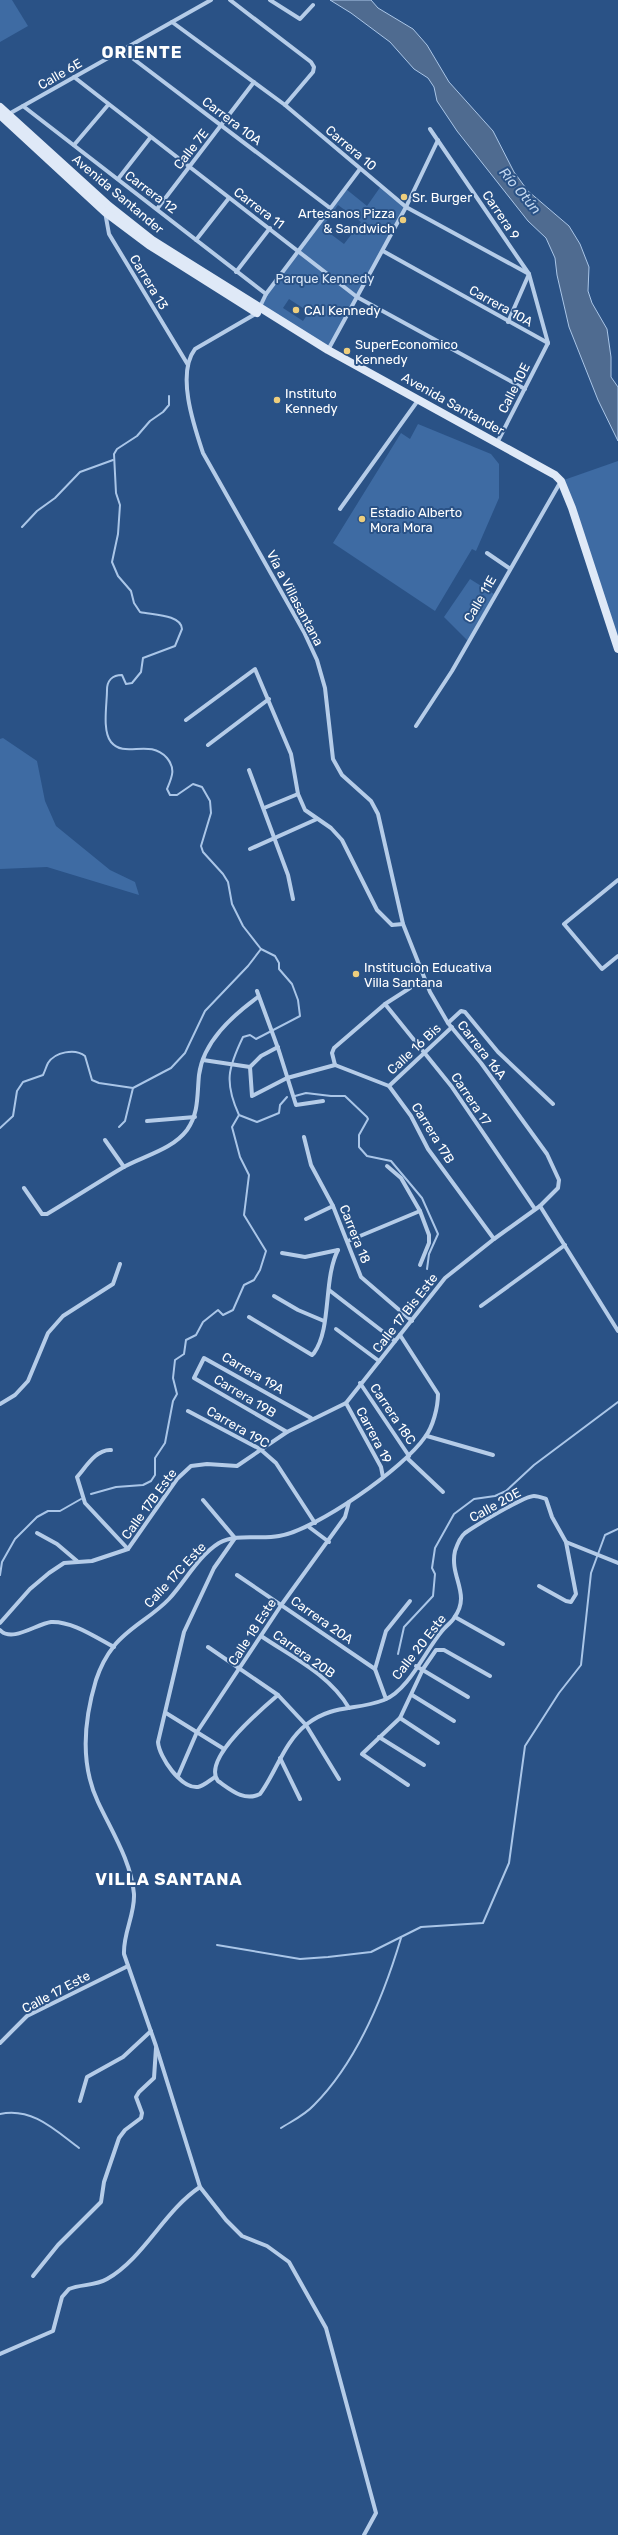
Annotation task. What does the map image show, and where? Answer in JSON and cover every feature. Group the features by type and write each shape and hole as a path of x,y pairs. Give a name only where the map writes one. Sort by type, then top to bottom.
{"street":[{"name":"Calle 6E","path":"4,116 211,0"},
{"path":"230,0 312,62 314,67 312,72 285,105"},
{"path":"270,0 300,19 313,5"},
{"name":"Carrera 10","path":"172,22 285,105 406,207 529,274"},
{"name":"Carrera 10A","path":"122,51 330,208"},
{"name":"Carrera 11","path":"74,77 150,138 299,250 357,297 525,389"},
{"name":"Calle 7E","path":"157,208 254,82"},
{"path":"74,145 108,105"},
{"name":"Carrera 12","path":"23,106 157,208 236,272 266,294"},
{"name":"Avenida Santander","path":"0,107 4,116 149,245 259,311 290,327 328,350 497,443 539,464 561,481"},
{"name":"Carrera 9","path":"430,129 529,274 548,342"},
{"path":"118,179 150,138"},
{"path":"328,350 383,251 438,140"},
{"path":"188,365 196,349 259,311 266,294 360,169"},
{"path":"196,240 229,198"},
{"name":"Carrera 13","path":"107,209 109,234 188,365"},
{"path":"236,272 270,228"},
{"name":"Carrera 10A","path":"383,251 508,322 548,342"},
{"path":"508,322 529,274"},
{"name":"Calle 10E","path":"497,443 548,342"},
{"name":"Vía a Villasantana","path":"188,365 193,422 203,453 304,632 317,660 325,688 333,759 342,775 371,801 378,814 402,924"},
{"path":"340,509 419,399"},
{"path":"561,481 572,508 618,649"},
{"name":"Calle 11E","path":"416,726 452,671 509,568 561,481"},
{"path":"487,553 509,568"},
{"path":"186,720 255,669 291,754 298,794 305,810 331,828 342,840 377,910 392,925 402,924"},
{"path":"208,745 269,699"},
{"path":"249,770 275,836 288,875 293,899"},
{"path":"264,808 298,794"},
{"path":"250,848 317,818"},
{"path":"618,880 564,924 602,969 618,956"},
{"name":"Carrera 16A","path":"402,924 430,992 448,1023 547,1154 559,1180"},
{"path":"335,1065 332,1052 334,1048 385,1004 410,988"},
{"path":"256,991 278,1047 296,1105 323,1101"},
{"path":"24,1188 38,1210 42,1214 47,1214 124,1167 155,1153 180,1137 195,1117 199,1074 203,1060 214,1038 224,1026 258,997"},
{"name":"Carrera 17","path":"385,1004 452,1087 535,1209"},
{"path":"448,1023 461,1011 472,1018 498,1052 553,1104"},
{"name":"Calle 16 Bis","path":"389,1086 452,1027"},
{"path":"278,1047 261,1056 250,1067 252,1096 287,1078 335,1065 389,1086"},
{"path":"203,1060 250,1067"},
{"name":"Carrera 17B","path":"389,1086 411,1116 428,1149 494,1239"},
{"path":"147,1121 195,1117"},
{"name":"Carrera 18","path":"304,1137 311,1165 333,1206 364,1281 412,1321"},
{"path":"105,1140 124,1167"},
{"path":"387,1166 401,1178 420,1211 429,1235 429,1243 420,1265"},
{"name":"Calle 17 Bis Este","path":"346,1403 360,1383 412,1321 445,1278 554,1194 558,1188 559,1180"},
{"path":"306,1219 333,1206"},
{"path":"540,1206 618,1332"},
{"path":"348,1241 420,1211"},
{"path":"481,1306 565,1245"},
{"path":"248,1317 312,1355 316,1350 324,1321 334,1258 338,1250 304,1257 282,1253"},
{"path":"0,1404 15,1395 28,1381 48,1333 63,1316 113,1284 120,1264"},
{"path":"329,1290 395,1341"},
{"path":"274,1296 298,1310 324,1321"},
{"path":"336,1329 379,1361"},
{"path":"235,1538 280,1536 315,1524 349,1502 383,1477 408,1457 426,1436 438,1404 438,1394 400,1335"},
{"name":"Carrera 19A","path":"194,1378 206,1357 311,1418"},
{"name":"Carrera 19B","path":"194,1378 286,1432"},
{"name":"Carrera 18C","path":"360,1383 408,1457 443,1492"},
{"path":"260,1449 311,1418 346,1403"},
{"name":"Carrera 19","path":"346,1403 381,1467 383,1477"},
{"name":"Carrera 19C","path":"188,1411 260,1449 276,1463 315,1524"},
{"path":"426,1436 493,1455"},
{"name":"Calle 17B Este","path":"0,1623 48,1573 64,1563 92,1561 128,1549 177,1479 191,1466 207,1464 237,1466 260,1449"},
{"path":"111,1450 104,1450 98,1454 77,1478 85,1503 128,1549"},
{"name":"Calle 20E","path":"455,1618 463,1599 455,1575 455,1551 465,1534 523,1499 534,1496 546,1499 552,1516 566,1542"},
{"path":"203,1500 235,1538"},
{"name":"Calle 18 Este","path":"178,1776 197,1732 282,1604 329,1542 345,1517 349,1502"},
{"path":"309,1527 329,1542"},
{"path":"37,1533 57,1544 77,1561"},
{"path":"235,1538 210,1574 184,1632 158,1742 159,1753 178,1776 193,1787 200,1787 215,1778 215,1771 224,1749 247,1720 278,1695"},
{"name":"Calle 17C Este","path":"114,1647 169,1600 204,1556 220,1543 235,1538"},
{"path":"566,1542 618,1563"},
{"path":"539,1586 566,1601 571,1602 575,1598 576,1594 566,1542"},
{"name":"Carrera 20A","path":"237,1575 282,1604 375,1669"},
{"path":"386,1699 375,1669 386,1631 410,1601"},
{"path":"455,1618 503,1644"},
{"name":"Calle 20 Este","path":"215,1778 235,1793 245,1798 253,1798 260,1794 266,1786 288,1744 306,1726 325,1712 367,1705 386,1699 409,1679 416,1666 455,1618"},
{"path":"0,1630 4,1634 11,1636 43,1624 65,1623 114,1647 96,1679 86,1733 85,1758 89,1779 97,1800 124,1855 134,1894 133,1912 124,1941 128,1966 151,2030 200,2187 226,2220 242,2236 267,2246 289,2262 326,2328 376,2513 364,2535"},
{"name":"Carrera 20B","path":"262,1636 324,1678 340,1692 349,1708"},
{"path":"208,1648 278,1695 306,1726 339,1779"},
{"name":"Calle 20 Este","path":"408,1785 364,1756 363,1752 400,1718 423,1669 439,1648 490,1676"},
{"path":"416,1666 468,1697"},
{"path":"412,1695 454,1721"},
{"path":"166,1713 224,1749"},
{"path":"400,1718 438,1743"},
{"path":"379,1736 424,1765"},
{"path":"280,1758 300,1799"},
{"name":"Calle 17 Este","path":"0,2043 28,2016 128,1966"},
{"path":"80,2101 87,2077 123,2057 151,2030"},
{"path":"33,2276 58,2246 101,2202 104,2182 119,2138 125,2130 141,2118 142,2113 136,2098 139,2092 150,2083 156,2074 156,2046"},
{"path":"0,2354 53,2331 62,2297 69,2289 96,2284 108,2279 150,2239 188,2196 200,2187"}],"green space":[{"path":"0,0 12,0 28,26 0,42"},
{"name":"Parque Kennedy","path":"381,186 406,207 328,350 260,308 266,294 346,189 367,206","holes":["338,205 361,222 344,244 324,229 328,224 326,222","289,299 309,312 303,321 283,308"]},
{"path":"418,424 491,454 499,464 499,498 476,551 472,549 435,611 333,543 401,433 410,439"},
{"path":"618,461 618,649 561,481"},
{"path":"470,579 494,594 468,641 444,617"},
{"path":"3,738 37,761 45,801 56,826 110,870 135,882 139,895 47,867 0,869 0,739"}],"water":[{"name":"Río Otún","path":"330,0 371,0 378,8 413,29 427,45 449,82 493,131 514,172 528,191 569,226 580,244 589,267 588,291 592,303 607,329 611,357 611,377 618,387 618,441 598,400 569,327 557,275 555,258 546,238 528,221 457,131 437,101 434,87 428,78 414,69 390,42 351,13"}],"waterway":[{"path":"169,396 169,405 163,412 150,421 137,436 117,449 114,454 116,493 120,505 118,534 112,562 118,576 131,591 134,603 140,612 165,616 177,620 182,629 175,646 143,658 141,672 132,683 126,684 122,675 115,676 109,681 107,687 106,710 108,737 117,747 123,749 153,749 160,752 167,758 172,766 172,777 167,789 170,795 177,795 193,784 202,787 210,801 211,813 201,846 203,852 223,874 228,882 232,904 243,926 261,949 275,956 279,963 279,969 292,984 298,1000 300,1016 256,1039 250,1035 243,1037 231,1067 231,1093 239,1115 257,1122 279,1113 280,1105 287,1097"},
{"path":"22,527 37,511 55,498 80,472 113,460"},
{"path":"0,1128 13,1116 17,1091 23,1082 43,1075 51,1059 65,1052 76,1052 85,1056 92,1080 99,1083 133,1088 171,1068 185,1053 205,1011 248,966 261,949"},
{"path":"119,1127 125,1121 133,1088"},
{"path":"295,1096 306,1093 345,1096 367,1117 368,1119 359,1135 359,1147 367,1156 391,1161 422,1198 438,1234 429,1254 427,1269"},
{"path":"91,1494 116,1487 143,1485 151,1481 155,1475 155,1458 165,1443 173,1401 177,1394 173,1378 175,1360 184,1354 186,1340 196,1335 203,1322 218,1310 223,1315 233,1310 244,1285 254,1280 260,1270 266,1251 244,1215 249,1175 240,1157 232,1127 239,1115"},
{"path":"398,1654 404,1627 433,1596 435,1574 432,1568 435,1548 454,1514 474,1499 495,1496 506,1491 534,1465 618,1402"},
{"path":"0,1575 2,1562 15,1539 37,1517 48,1511 60,1511 81,1499"},
{"path":"217,1945 300,1959 328,1957 371,1952 421,1927 483,1923 509,1863 525,1746 559,1693 581,1665 591,1573 605,1535 618,1529"},
{"path":"281,2128 310,2109 329,2088 343,2069 356,2048 377,2005 401,1938"},
{"path":"0,2114 12,2113 33,2117 52,2127 79,2148"}],"place":[{"name":"Sr. Burger","path":"404,197"},
{"name":"Artesanos Pizza & Sandwich","path":"403,220"},
{"name":"CAI Kennedy","path":"296,310"},
{"name":"SuperEconomico Kennedy","path":"347,351"},
{"name":"Instituto Kennedy","path":"277,400"},
{"name":"Estadio Alberto Mora Mora","path":"362,519"},
{"name":"Institucion Educativa Villa Santana","path":"356,974"}],"district":[{"name":"ORIENTE","path":"142,52"},
{"name":"VILLA SANTANA","path":"169,1879"}]}
